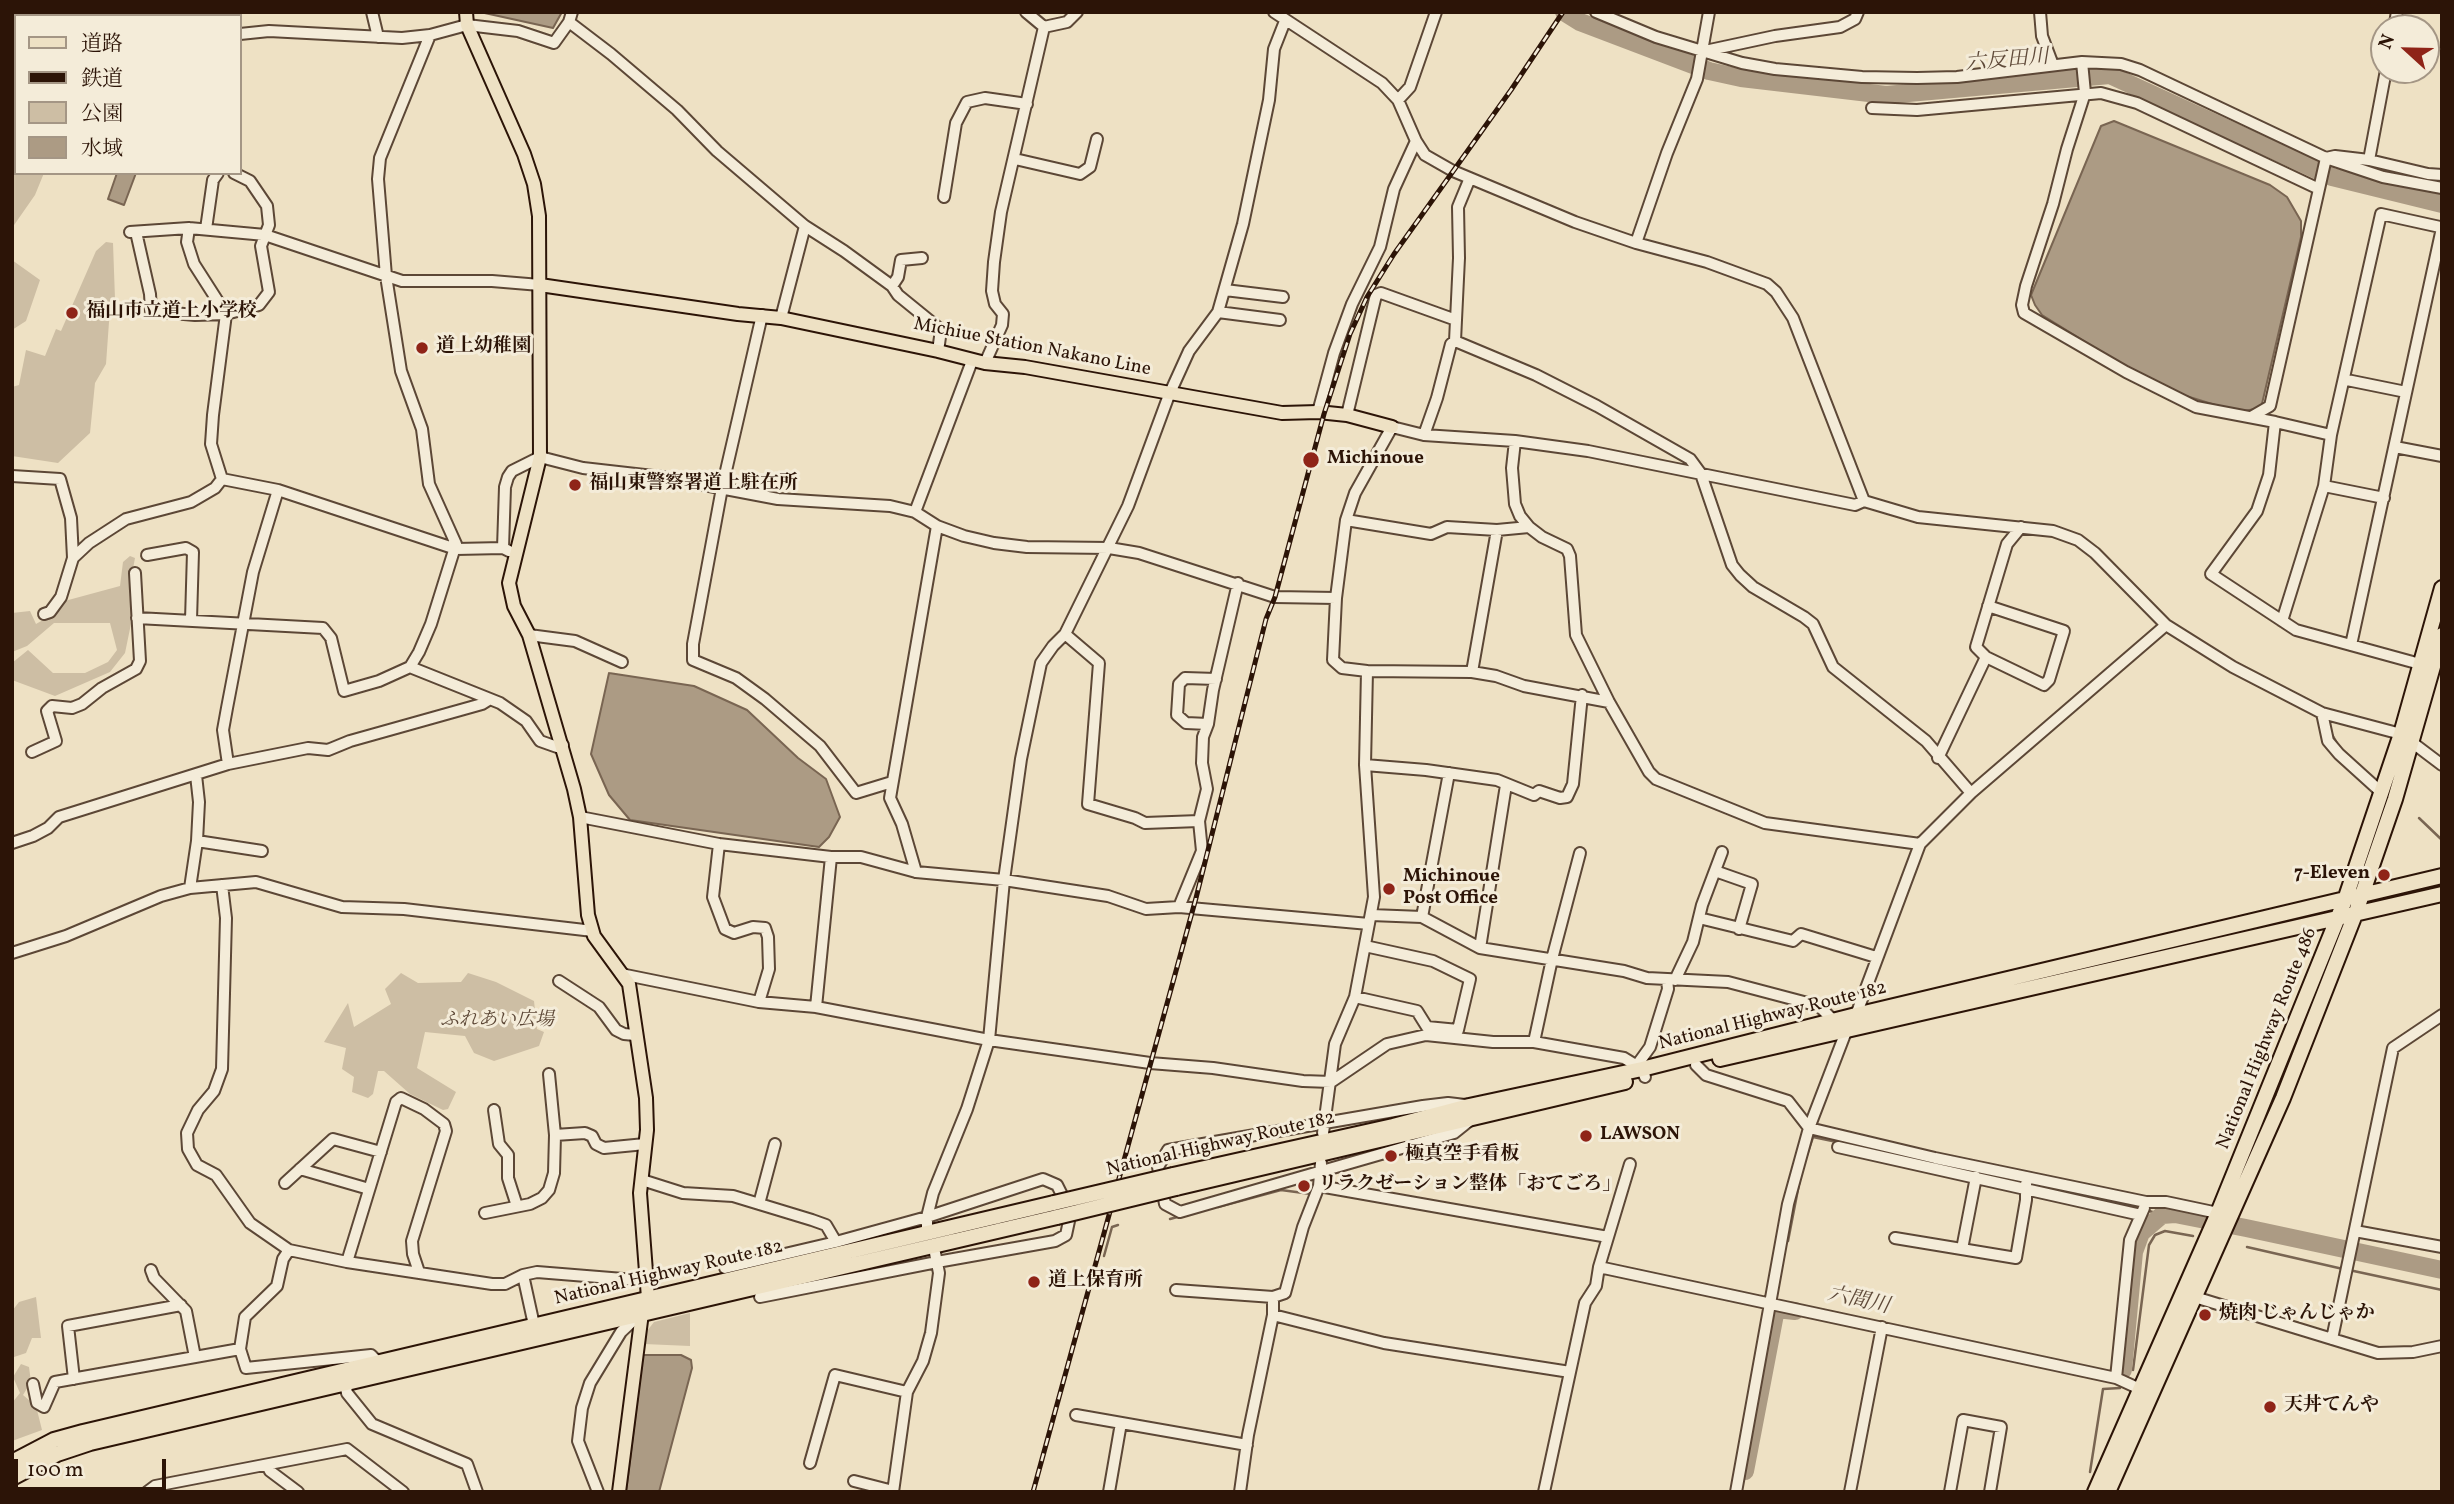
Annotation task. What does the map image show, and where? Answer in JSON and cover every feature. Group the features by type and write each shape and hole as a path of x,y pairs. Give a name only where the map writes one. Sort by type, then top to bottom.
{"highway":[{"name":"National Highway Route 486","path":"2108,1492 2215,1235 2345,900 2381,792 2406,738 2420,664 2442,588"},
{"name":"National Highway Route 486","path":"2221,1215 2283,1098 2356,912 2406,738 2442,635"},
{"name":"National Highway Route 182","path":"12,1462 54,1440 73,1434 642,1313 712,1290 1175,1182 1393,1126 1470,1112 1856,1015 2442,876"},
{"name":"National Highway Route 182","path":"1641,1070 1696,1065 2442,894"},
{"path":"725,1268 712,1290 760,1297"},
{"name":"National Highway Route 182","path":"12,1478 57,1454 90,1443 345,1383 380,1368 534,1325 648,1298 712,1290"},
{"name":"National Highway Route 486","path":"2095,1492 2140,1390 2189,1296"}],"main road":[{"path":"466,19 524,154 534,184 539,216 540,457 509,583 514,606 529,635 563,745 580,817 584,886 593,931 628,985 646,1098 640,1193 648,1298 642,1313 628,1404 619,1492"},
{"name":"Michiue Station Nakano Line","path":"540,285 738,314 762,315 979,362 1025,367 1282,414 1318,412 1347,415 1392,427"}],"street":[{"path":"372,12 378,37"},
{"path":"1026,12 1044,27"},
{"path":"1044,27 1068,22 1077,12"},
{"path":"1274,12 1382,83 1398,100 1425,155 1470,178 1575,222 1636,243 1707,262 1767,284 1776,292 1793,318 1864,501"},
{"path":"1398,100 1410,87 1436,12"},
{"path":"1596,12 1656,37 1742,63 1775,69 1862,77 1957,77 2053,65 2121,64 2325,160 2383,177 2442,188"},
{"path":"1636,243 1667,153 1697,79 1709,12"},
{"path":"1703,51 1775,36 1840,27 1855,19 1858,12"},
{"path":"2040,12 2042,36 2053,65"},
{"path":"242,34 269,31 378,37 429,35 466,19 518,31 554,43 570,17 677,110 717,151 805,226 892,286 898,295 941,330 938,351"},
{"path":"927,1222 933,1193 967,1109 989,1040 1003,880 1021,759 1041,663 1065,635 1109,548 1128,506 1169,394 1189,351 1218,312 1243,225 1269,100 1274,49 1285,21"},
{"path":"915,512 979,362 1002,324 1003,314 995,304 992,292 1001,212 1044,27"},
{"path":"137,618 323,628 329,632 331,638 344,691 379,681 410,667 430,624 456,548 455,540 429,484 422,429 401,371 386,276 378,179 380,158 429,35"},
{"path":"2082,63 2085,91 2026,286 2022,305 2024,313 2196,407 2331,435"},
{"path":"2369,160 2383,84"},
{"path":"1872,108 1917,110 2085,91 2101,93 2137,103 2319,187"},
{"path":"944,197 956,123 967,102 985,97 1027,104"},
{"path":"1015,159 1080,174 1090,167 1097,139"},
{"path":"1318,412 1334,353 1352,304 1380,247 1394,190 1416,141"},
{"path":"2325,160 2334,156 2369,160 2396,168 2441,172"},
{"path":"2251,417 2270,405 2325,160"},
{"path":"206,229 213,180 217,175"},
{"path":"238,175 250,181 267,206 269,225 265,235 261,246 269,292 259,305 226,314 195,315 151,311 133,232 206,229 265,235 402,281 492,281 540,285"},
{"path":"1424,435 1451,344 1455,341 1459,258 1458,207 1470,178"},
{"path":"2282,621 2324,486 2331,435 2381,214 2441,227 2351,645"},
{"path":"780,318 805,226"},
{"path":"189,229 187,242 194,264 226,314 211,444 222,479"},
{"path":"892,286 898,277 901,260 922,258"},
{"path":"1224,290 1283,297"},
{"path":"1347,415 1376,295 1381,293 1456,320"},
{"path":"1218,312 1280,320"},
{"path":"762,315 722,488 693,644 693,660 736,678 765,699 820,746 856,793 892,782"},
{"path":"1455,341 1536,375 1690,459 1701,474 1732,565 1753,587 1813,624 1833,667 1926,741 1971,793"},
{"path":"2347,380 2406,392"},
{"path":"2275,422 2269,475 2258,511 2211,574 2296,630 2420,664"},
{"path":"1609,702 1524,686 1496,676 1472,672 1367,671 1342,668 1333,660 1336,598 1346,520 1355,493 1392,427 1424,435 1515,441 1588,451 1855,505 1864,501 1918,517 2053,531 2078,540 2095,553 2166,625 2233,667 2322,713 2406,738 2442,765"},
{"path":"1515,441 1513,494 1520,516 1542,537 1567,549 1570,556 1576,635 1609,702 1649,772 1656,779 1765,823 1920,844"},
{"path":"2395,447 2442,456"},
{"path":"503,548 508,477 512,471 540,457 583,468 662,477 778,499 890,506 915,512 937,526 964,536 994,543 1027,547 1109,548 1139,552 1276,597 1336,598"},
{"path":"12,476 60,479 71,518 73,558 61,597 50,612 44,614"},
{"path":"222,479 278,490 456,548 503,548 515,554"},
{"path":"73,558 89,542 126,519 191,502 215,488 222,479"},
{"path":"2324,486 2384,498"},
{"path":"228,764 223,730 253,572 278,490"},
{"path":"1346,520 1432,534 1447,527 1497,530 1529,527"},
{"path":"916,872 902,824 890,798 937,526"},
{"path":"1988,606 2064,631 2049,680 2044,685 1986,657 1976,647 1988,606 2007,544 2021,527"},
{"path":"1472,672 1497,530"},
{"path":"147,555 186,548 193,552 191,620"},
{"path":"32,752 56,741 47,711 52,706 72,708 82,704 102,688 136,669 140,661 135,573"},
{"path":"1180,907 1202,850 1199,821 1207,789 1202,763 1202,737 1208,724 1238,583"},
{"path":"1736,1492 1788,1204 1809,1128 1847,1029 1856,1015 1920,844 1971,793 2166,625"},
{"path":"529,635 575,641 622,663"},
{"path":"1065,635 1099,663 1088,804 1145,823 1199,821"},
{"path":"1938,758 1986,657"},
{"path":"410,667 490,699 526,721 540,741 556,747 563,745"},
{"path":"1324,1128 1335,1044 1355,997 1370,919 1374,877 1365,765 1367,671"},
{"path":"1208,724 1186,723 1177,715 1179,684 1185,678 1216,679"},
{"path":"1365,765 1497,780 1534,795 1539,792 1560,798 1567,797 1573,784 1582,695"},
{"path":"12,843 41,832 59,817 228,764 308,748 323,751 482,704 490,699"},
{"path":"2322,713 2329,741 2339,754 2381,792"},
{"path":"1422,917 1449,773"},
{"path":"190,888 197,841 199,802 196,775"},
{"path":"1480,948 1506,785"},
{"path":"580,817 719,844 831,857 861,857 916,872 1003,880 1108,896 1146,909 1180,907 1370,919 1422,917 1480,948 1624,971 1647,978 1728,982 1819,1006 1834,1021"},
{"path":"197,841 262,850"},
{"path":"719,844 713,897 724,929 734,933 753,927 765,928 768,937 769,969 760,1002"},
{"path":"621,974 760,1002 816,1007 989,1040 1303,1081 1331,1082 1387,1044 1426,1035 1493,1042 1534,1042 1624,1058 1641,1070 1671,979 1693,942 1722,852"},
{"path":"1534,1042 1552,959 1580,853"},
{"path":"816,1007 831,857"},
{"path":"1715,871 1752,884 1739,929"},
{"path":"12,953 66,936 161,896 190,888 256,882 342,907 404,909 593,931"},
{"path":"222,886 226,918 222,1069 215,1091 198,1110 187,1133 188,1149 197,1165 216,1175 250,1223 289,1250 347,1262 492,1284 505,1284 523,1275 537,1272 648,1281"},
{"path":"1699,918 1793,941 1801,934 1876,957"},
{"path":"1355,997 1417,1011 1427,1027 1458,1030 1470,979 1433,961 1365,946"},
{"path":"559,981 599,1007 616,1030 635,1035"},
{"path":"2332,1339 2393,1048 2442,1015"},
{"path":"1696,1065 1706,1075 1788,1101 1809,1128 1844,1145 2143,1209 2166,1202 2221,1215"},
{"path":"485,1213 542,1198 549,1190 554,1173 555,1135 550,1074"},
{"path":"347,1262 396,1102 401,1098 424,1109 444,1124 446,1131 412,1241 419,1272"},
{"path":"1448,1103 1470,1112 1454,1133 1321,1167 1180,1212 1165,1204 1158,1167 1168,1150 1324,1128 1448,1103"},
{"path":"494,1110 499,1144 508,1155 508,1178 517,1206"},
{"path":"555,1135 585,1133 604,1148 645,1144"},
{"path":"285,1183 332,1139 381,1152"},
{"path":"759,1204 775,1144"},
{"path":"1544,1492 1585,1303 1596,1286 1599,1267 1630,1164"},
{"path":"1176,1290 1273,1297 1285,1293 1303,1227 1319,1186 1321,1167"},
{"path":"300,1169 369,1189"},
{"path":"1962,1249 1976,1173"},
{"path":"725,1268 927,1222 1043,1179 1057,1185 1062,1195 1069,1221 1066,1235 1055,1241 936,1258 760,1297"},
{"path":"642,1180 683,1193 733,1196 826,1225 836,1242"},
{"path":"1895,1238 2017,1258 2026,1183"},
{"path":"1319,1186 1608,1237"},
{"path":"2116,1378 2130,1240 2143,1209"},
{"path":"2355,1231 2442,1247"},
{"path":"289,1250 283,1259 277,1286 245,1317 240,1349 246,1368 371,1355 380,1368"},
{"path":"854,1481 893,1491 907,1392 923,1361 931,1333 939,1273 936,1258"},
{"path":"1599,1267 2116,1378 2140,1390"},
{"path":"151,1270 154,1278 173,1294 186,1311 195,1357"},
{"path":"523,1275 534,1325"},
{"path":"2189,1296 2378,1353 2413,1352 2442,1346"},
{"path":"1240,1492 1273,1315 1273,1297"},
{"path":"74,1379 68,1326 181,1306"},
{"path":"598,1492 578,1441 582,1408 590,1383 621,1332 642,1313"},
{"path":"1273,1315 1384,1343 1570,1372"},
{"path":"1850,1492 1882,1327"},
{"path":"33,1384 37,1403 44,1407 55,1382 240,1349"},
{"path":"810,1463 835,1375 907,1392"},
{"path":"345,1383 347,1393 372,1424 467,1464 477,1492"},
{"path":"1076,1415 1247,1445"},
{"path":"1950,1492 1963,1420 2001,1427 1990,1492"},
{"path":"1109,1492 1121,1423"},
{"path":"147,1492 155,1486 347,1449 403,1492"},
{"path":"267,1465 270,1471 298,1492"},
{"path":"178,1482 187,1492"}],"green space":[{"path":"12,123 14,175 43,175 35,195 12,228"},
{"path":"106,242 113,243 115,299 109,322 106,364 95,383 90,433 58,463 12,456 12,387 19,385 26,350 45,356 56,329 61,331 96,251"},
{"path":"12,260 40,280 26,321 12,330"},
{"path":"130,556 135,558 129,590 132,619 125,653 110,672 55,696 12,680 12,663 28,650 53,673 85,673 108,662 117,650 110,623 54,623 27,646 12,652 12,613 30,611 36,624 48,617 61,602 120,586 123,562"},
{"name":"ふれあい広場","path":"401,973 418,983 461,982 468,973 496,982 534,1001 537,1029 544,1032 539,1046 494,1061 474,1053 465,1036 425,1032 417,1068 456,1092 448,1109 443,1110 410,1094 384,1071 378,1071 373,1094 368,1098 352,1092 354,1077 342,1069 346,1048 324,1042 348,1003 354,1027 391,1004 385,989"},
{"path":"36,1297 41,1338 32,1338 26,1353 14,1357 12,1311 19,1302"},
{"path":"690,1313 690,1346 644,1344 647,1331 654,1322"},
{"path":"21,1364 29,1367 31,1382 23,1395 36,1406 42,1430 12,1441 12,1403 20,1393 13,1377"}],"water":[{"path":"480,12 562,12 553,28"},
{"path":"2114,121 2270,185 2287,197 2301,221 2301,237 2261,408 2238,412 2183,395 2116,361 2042,315 2035,305 2031,295 2101,126"},
{"path":"116,175 135,175 124,205 108,199"},
{"path":"609,673 694,686 747,710 798,758 826,779 840,817 829,837 819,847 630,820 609,795 591,754"},
{"path":"643,1355 681,1355 691,1360 692,1368 659,1492 626,1492"}],"waterway":[{"name":"六反田川","path":"1564,12 1580,22 1709,71 1741,78 1886,95 2110,75 2332,177 2442,204"},
{"path":"2331,733 2338,745"},
{"path":"2419,818 2442,840"},
{"path":"1807,1155 1813,1137 1914,1158"},
{"path":"1951,1167 2023,1183"},
{"path":"1788,1241 1800,1179"},
{"path":"2029,1184 2139,1208"},
{"path":"1218,1207 1281,1190 1311,1194"},
{"path":"2146,1210 2162,1215"},
{"name":"六間川","path":"2123,1370 2134,1252 2141,1233 2162,1215 2175,1214 2442,1270"},
{"path":"1170,1219 1181,1216"},
{"path":"1104,1256 1112,1227 1118,1225"},
{"path":"2133,1370 2149,1245 2155,1235 2165,1231 2193,1236"},
{"path":"2247,1247 2343,1269"},
{"path":"2349,1270 2442,1290"},
{"name":"六間川","path":"1745,1471 1776,1309 1795,1311"},
{"path":"2090,1472 2103,1389 2120,1388"}],"railway":[{"path":"1033,1492 1196,898 1266,619 1275,597 1324,414 1350,334 1367,297 1394,254 1563,12"}],"place":[{"name":"福山市立道上小学校","path":"72,313"},
{"name":"道上幼稚園","path":"422,348"},
{"name":"Michinoue","path":"1311,460"},
{"name":"福山東警察署道上駐在所","path":"575,485"},
{"name":"7-Eleven","path":"2384,875"},
{"name":"Michinoue Post Office","path":"1389,889"},
{"name":"LAWSON","path":"1586,1136"},
{"name":"極真空手看板","path":"1391,1156"},
{"name":"リラクゼーション整体「おてごろ」","path":"1304,1186"},
{"name":"道上保育所","path":"1034,1282"},
{"name":"焼肉 じゃんじゃか","path":"2205,1315"},
{"name":"天丼てんや","path":"2270,1407"}]}
